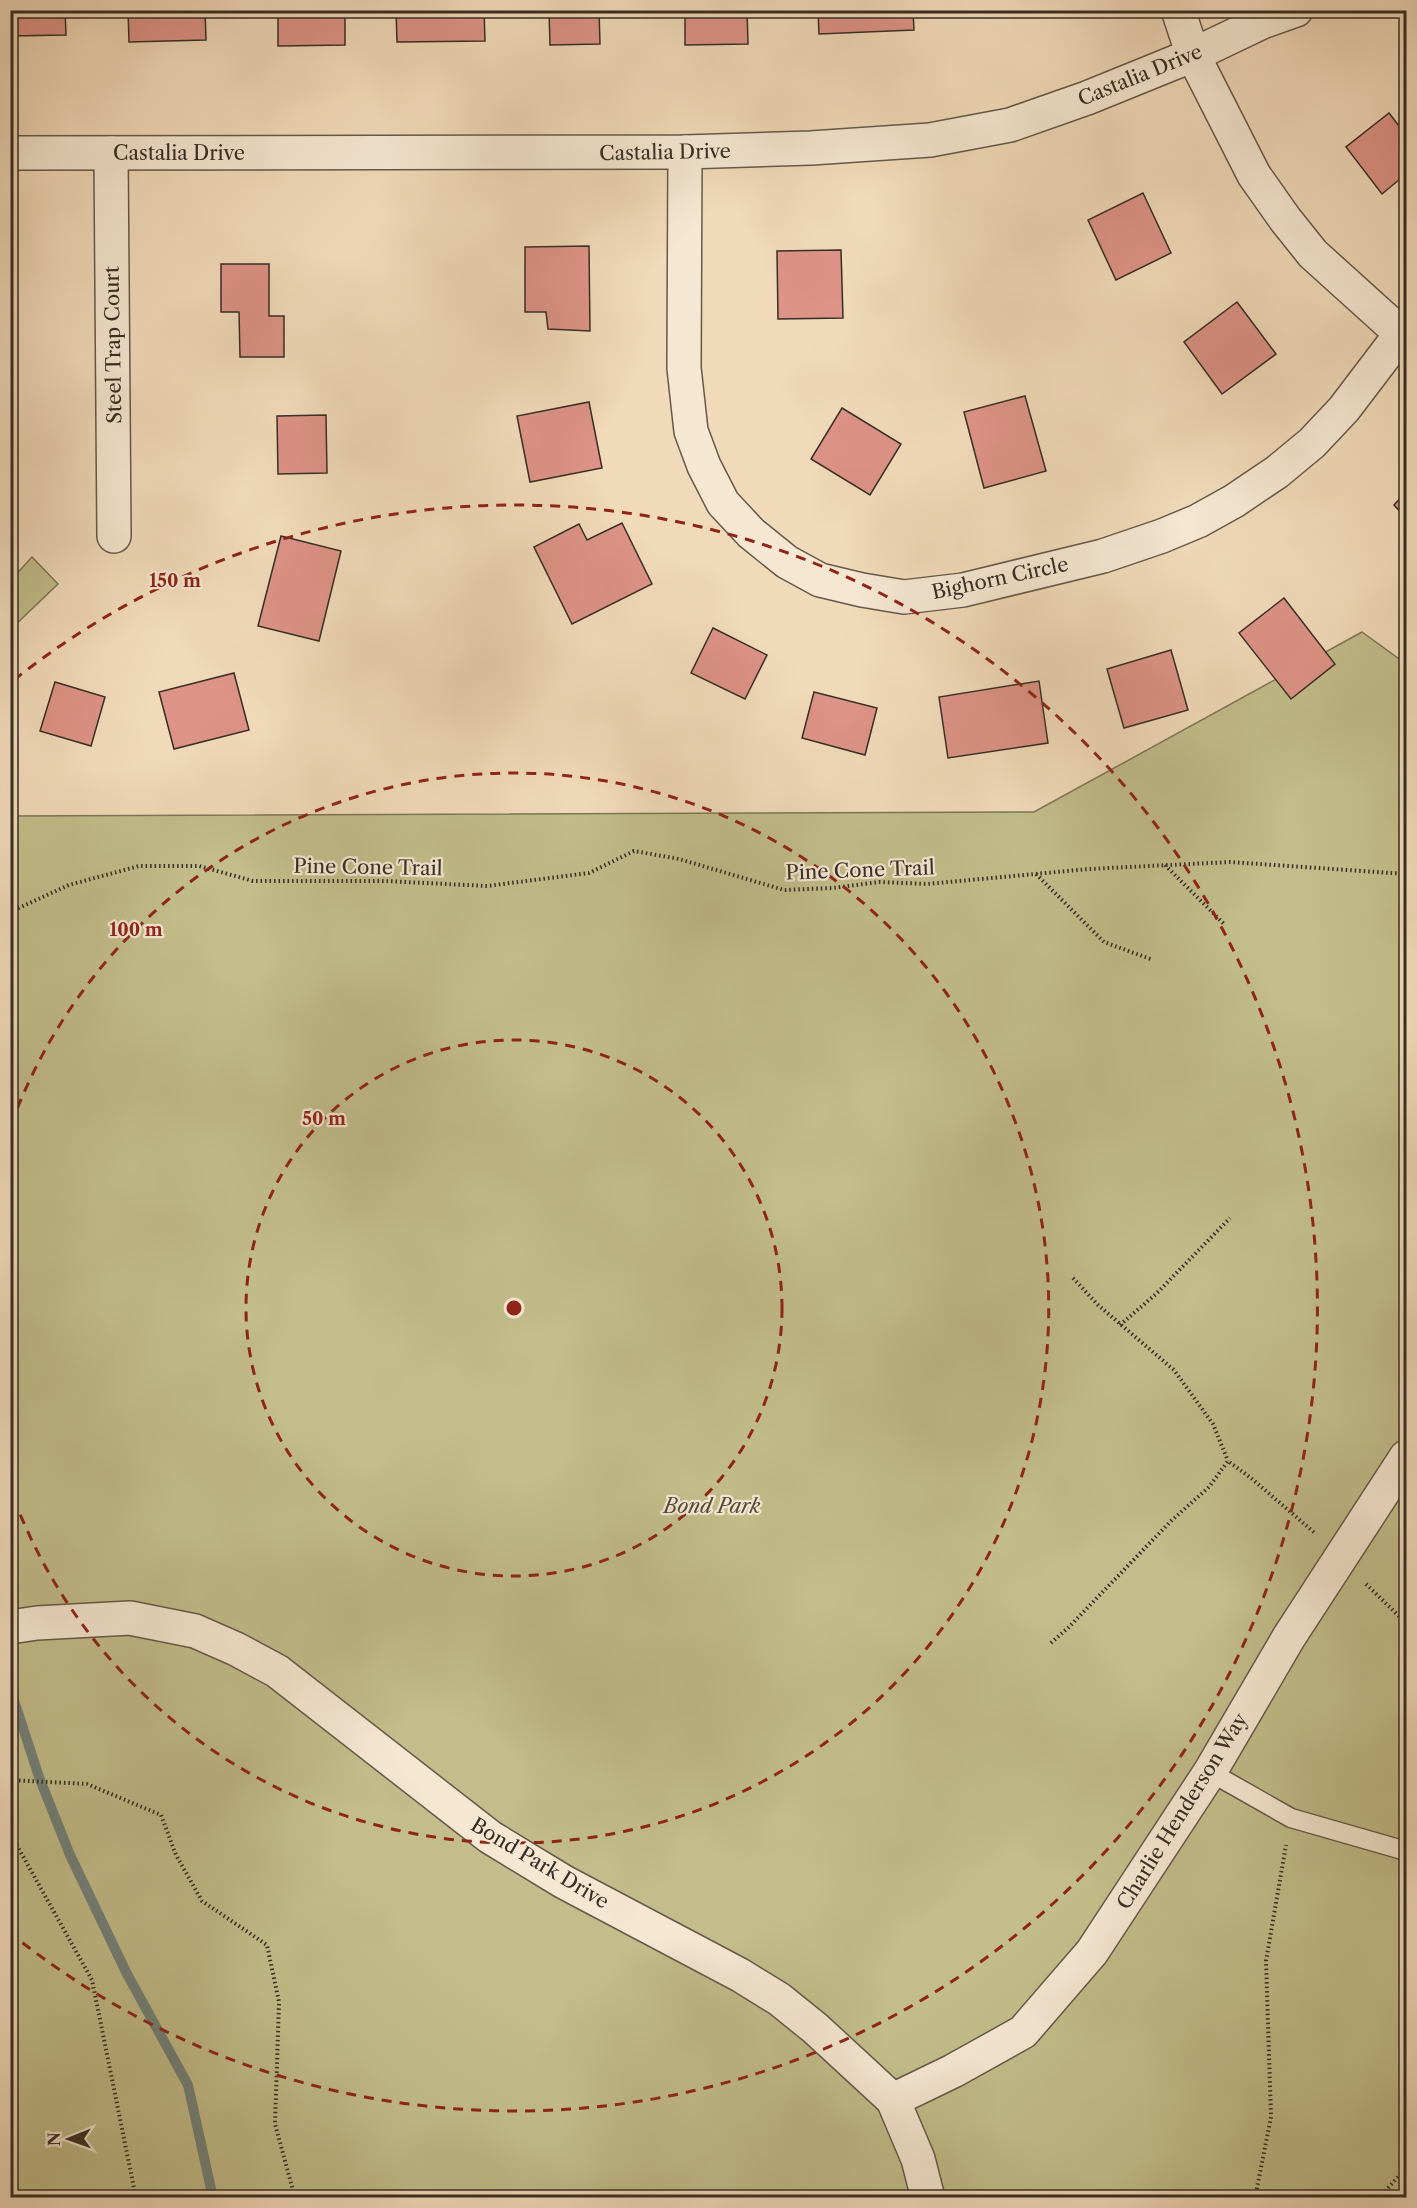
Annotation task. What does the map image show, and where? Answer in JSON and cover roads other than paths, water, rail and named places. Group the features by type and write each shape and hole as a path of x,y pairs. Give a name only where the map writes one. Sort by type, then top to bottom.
{"street":[{"path":"1178,10 1193,54 1254,174 1285,219 1313,254 1404,336"},
{"name":"Castalia Drive","path":"10,153 685,153 811,148 942,138 1010,125 1087,99 1262,22 1296,10"},
{"name":"Steel Trap Court","path":"111,153 114,536"},
{"name":"Bighorn Circle","path":"685,153 684,368 691,431 704,466 723,503 751,533 787,562 820,580 904,597 963,590 1104,556 1198,521 1234,501 1277,472 1312,443 1344,409 1404,336"},
{"name":"Charlie Henderson Way","path":"893,2100 953,2071 1023,2032 1092,1952 1210,1772 1289,1638 1407,1457"},
{"name":"Bond Park Drive","path":"10,1627 37,1623 130,1618 195,1631 277,1671 490,1837 564,1882 663,1933 779,1999 855,2062 893,2100 918,2159 928,2198"}],"lane":[{"path":"1210,1772 1291,1818 1407,1851"}],"waterway":[{"path":"10,1688 39,1777 70,1855 127,1974 188,2085 213,2198"}],"park label":[{"name":"Bond Park","path":"712,1506"}]}
